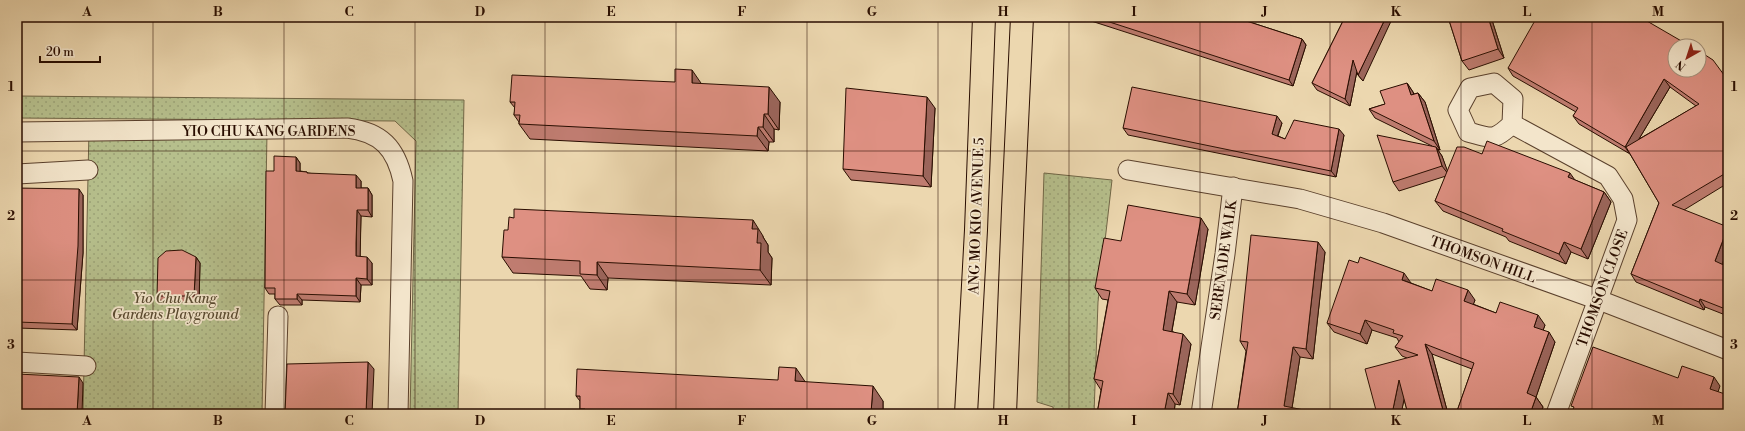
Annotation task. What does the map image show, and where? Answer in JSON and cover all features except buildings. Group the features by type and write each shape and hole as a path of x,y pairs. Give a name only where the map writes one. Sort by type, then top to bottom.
{"main road":[{"name":"ANG MO KIO AVENUE 5","path":"966,414 976,237 984,17"},
{"path":"1005,414 1022,17"}],"street":[{"name":"THOMSON CLOSE","path":"1512,124 1608,176 1623,199 1627,220 1599,300 1556,414"},
{"name":"YIO CHU KANG GARDENS","path":"17,132 347,128 357,130 382,140 397,158 403,181 398,414"},
{"path":"17,174 88,170"},
{"name":"SERENADE WALK","path":"1128,170 1233,187 1225,254 1201,414"},
{"name":"THOMSON HILL","path":"1233,187 1300,199 1383,223 1599,300 1728,350"},
{"path":"275,414 278,316"},
{"path":"17,362 86,366"}],"green space":[{"path":"17,96 464,100 458,414 410,414 416,141 395,121 17,118"},
{"name":"Yio Chu Kang Gardens Playground","path":"89,129 267,133 262,414 83,414"},
{"path":"1044,173 1112,180 1098,302 1094,414 1054,414 1053,407 1037,402"}]}
